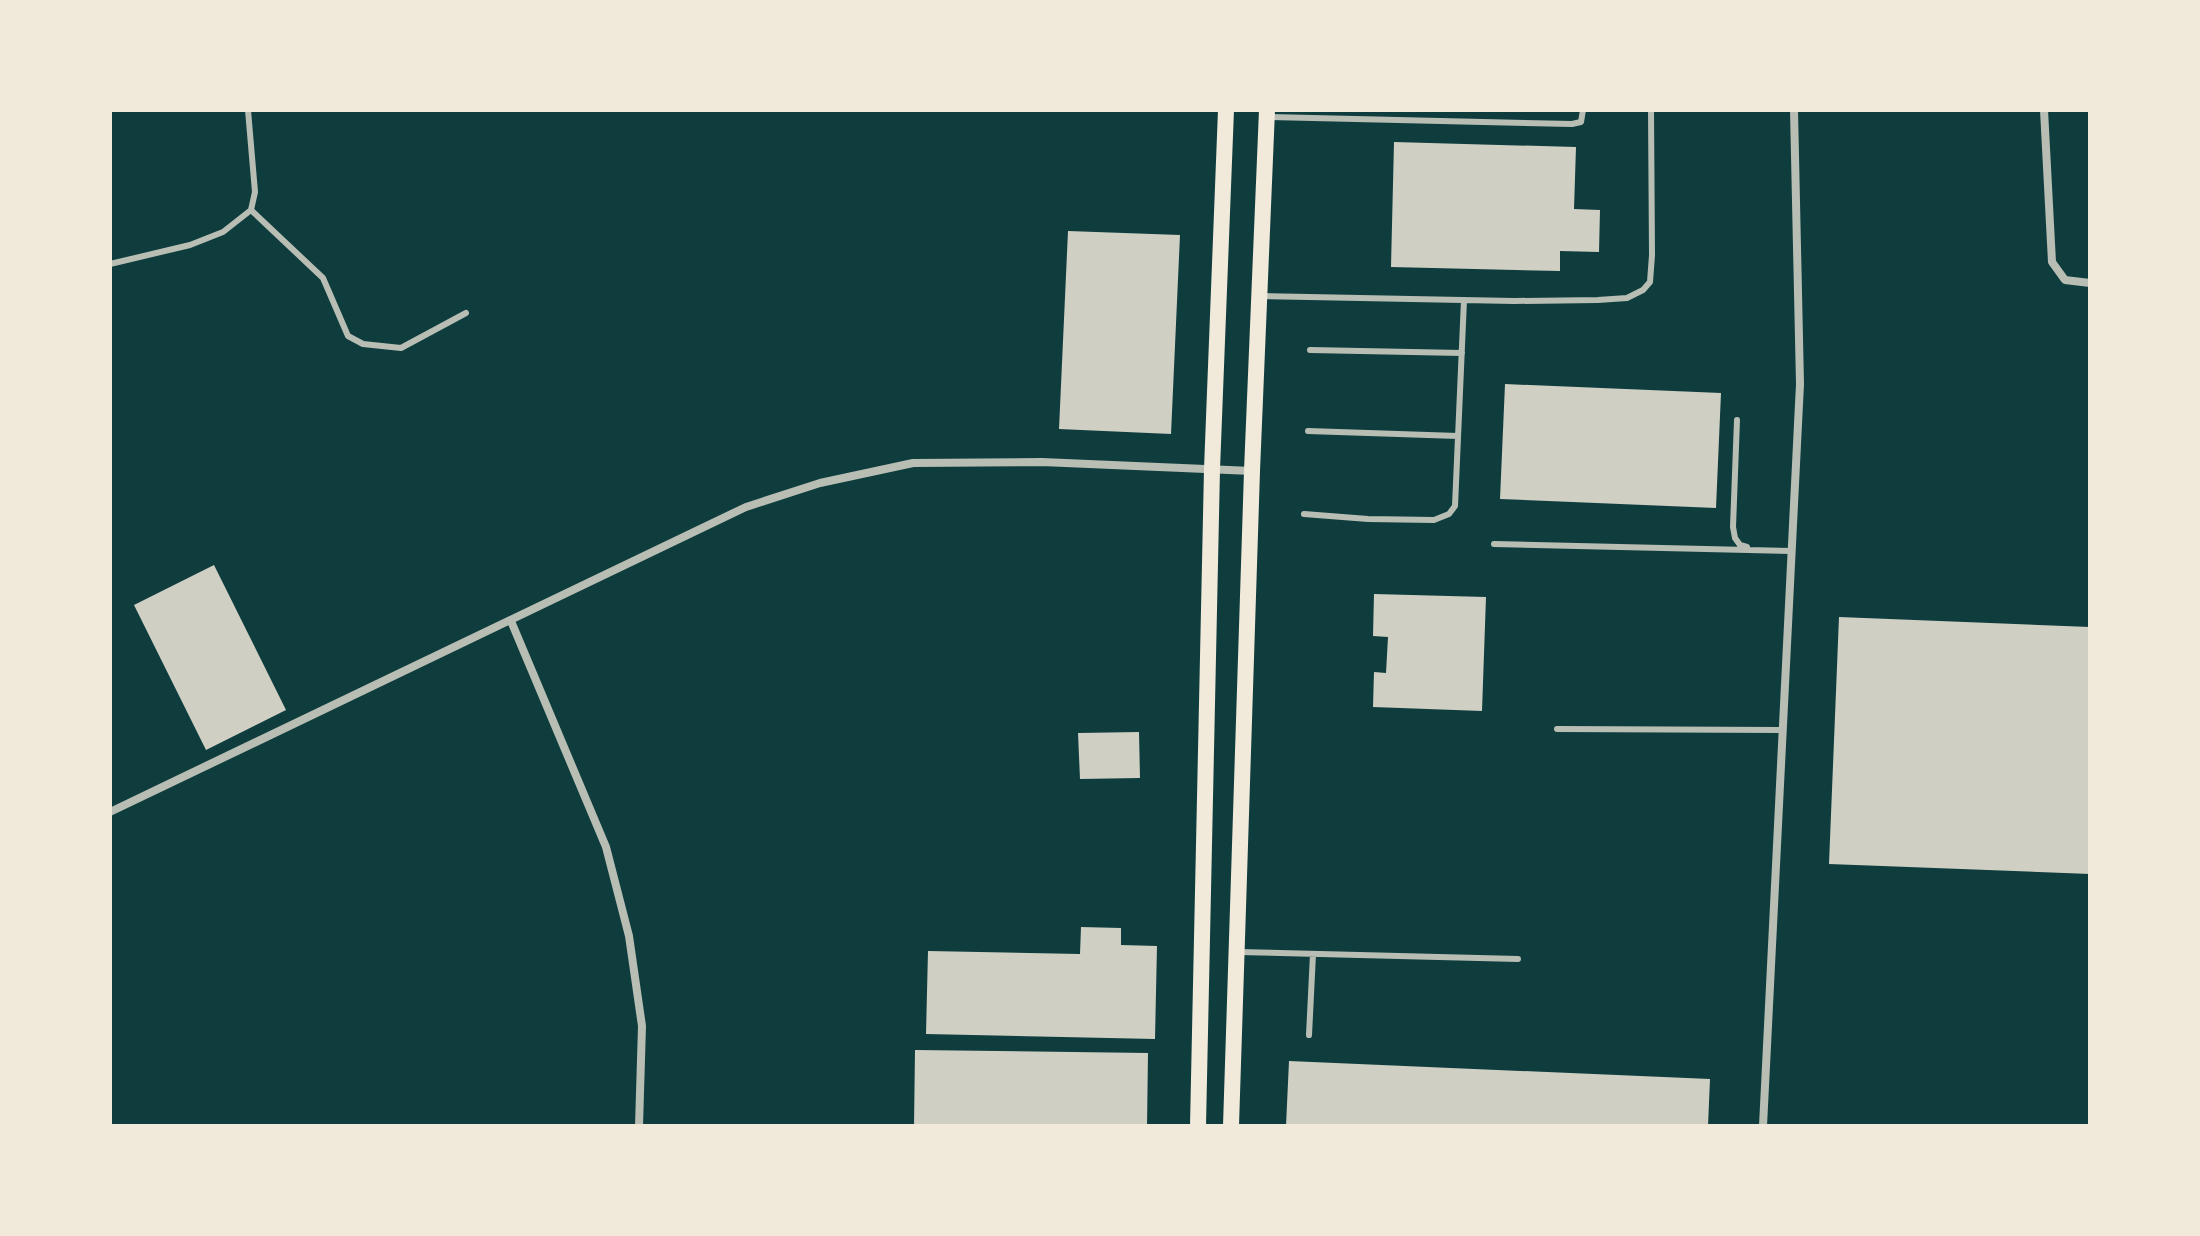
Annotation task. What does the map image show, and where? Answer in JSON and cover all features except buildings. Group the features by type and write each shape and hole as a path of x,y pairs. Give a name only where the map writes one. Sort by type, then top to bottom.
{"main road":[{"path":"1198,1126 1212,469 1226,110"},
{"path":"1231,1126 1258,296 1267,114"}],"street":[{"path":"1763,1126 1800,384 1794,110"},
{"path":"2044,110 2052,262 2065,280 2090,283"},
{"path":"110,812 746,507 820,483 913,463 1042,462 1252,471"},
{"path":"511,621 606,847 629,936 642,1026 639,1126"}],"lane":[{"path":"110,264 190,245 223,232 251,210 255,192 248,110"},
{"path":"1267,114 1359,114 1572,124 1581,122 1583,110"},
{"path":"1258,296 1464,300 1627,298 1643,290 1650,282 1651,110"},
{"path":"251,210 323,278 348,336 363,344 401,348 466,313"},
{"path":"1304,514 1434,520 1449,514 1455,506 1464,300"},
{"path":"1310,350 1462,353"},
{"path":"1737,420 1735,538 1740,545 1762,550"},
{"path":"1308,431 1458,436"},
{"path":"1494,544 1792,551"},
{"path":"1557,729 1783,730"},
{"path":"1236,952 1518,959"},
{"path":"1309,1035 1313,954"}]}
